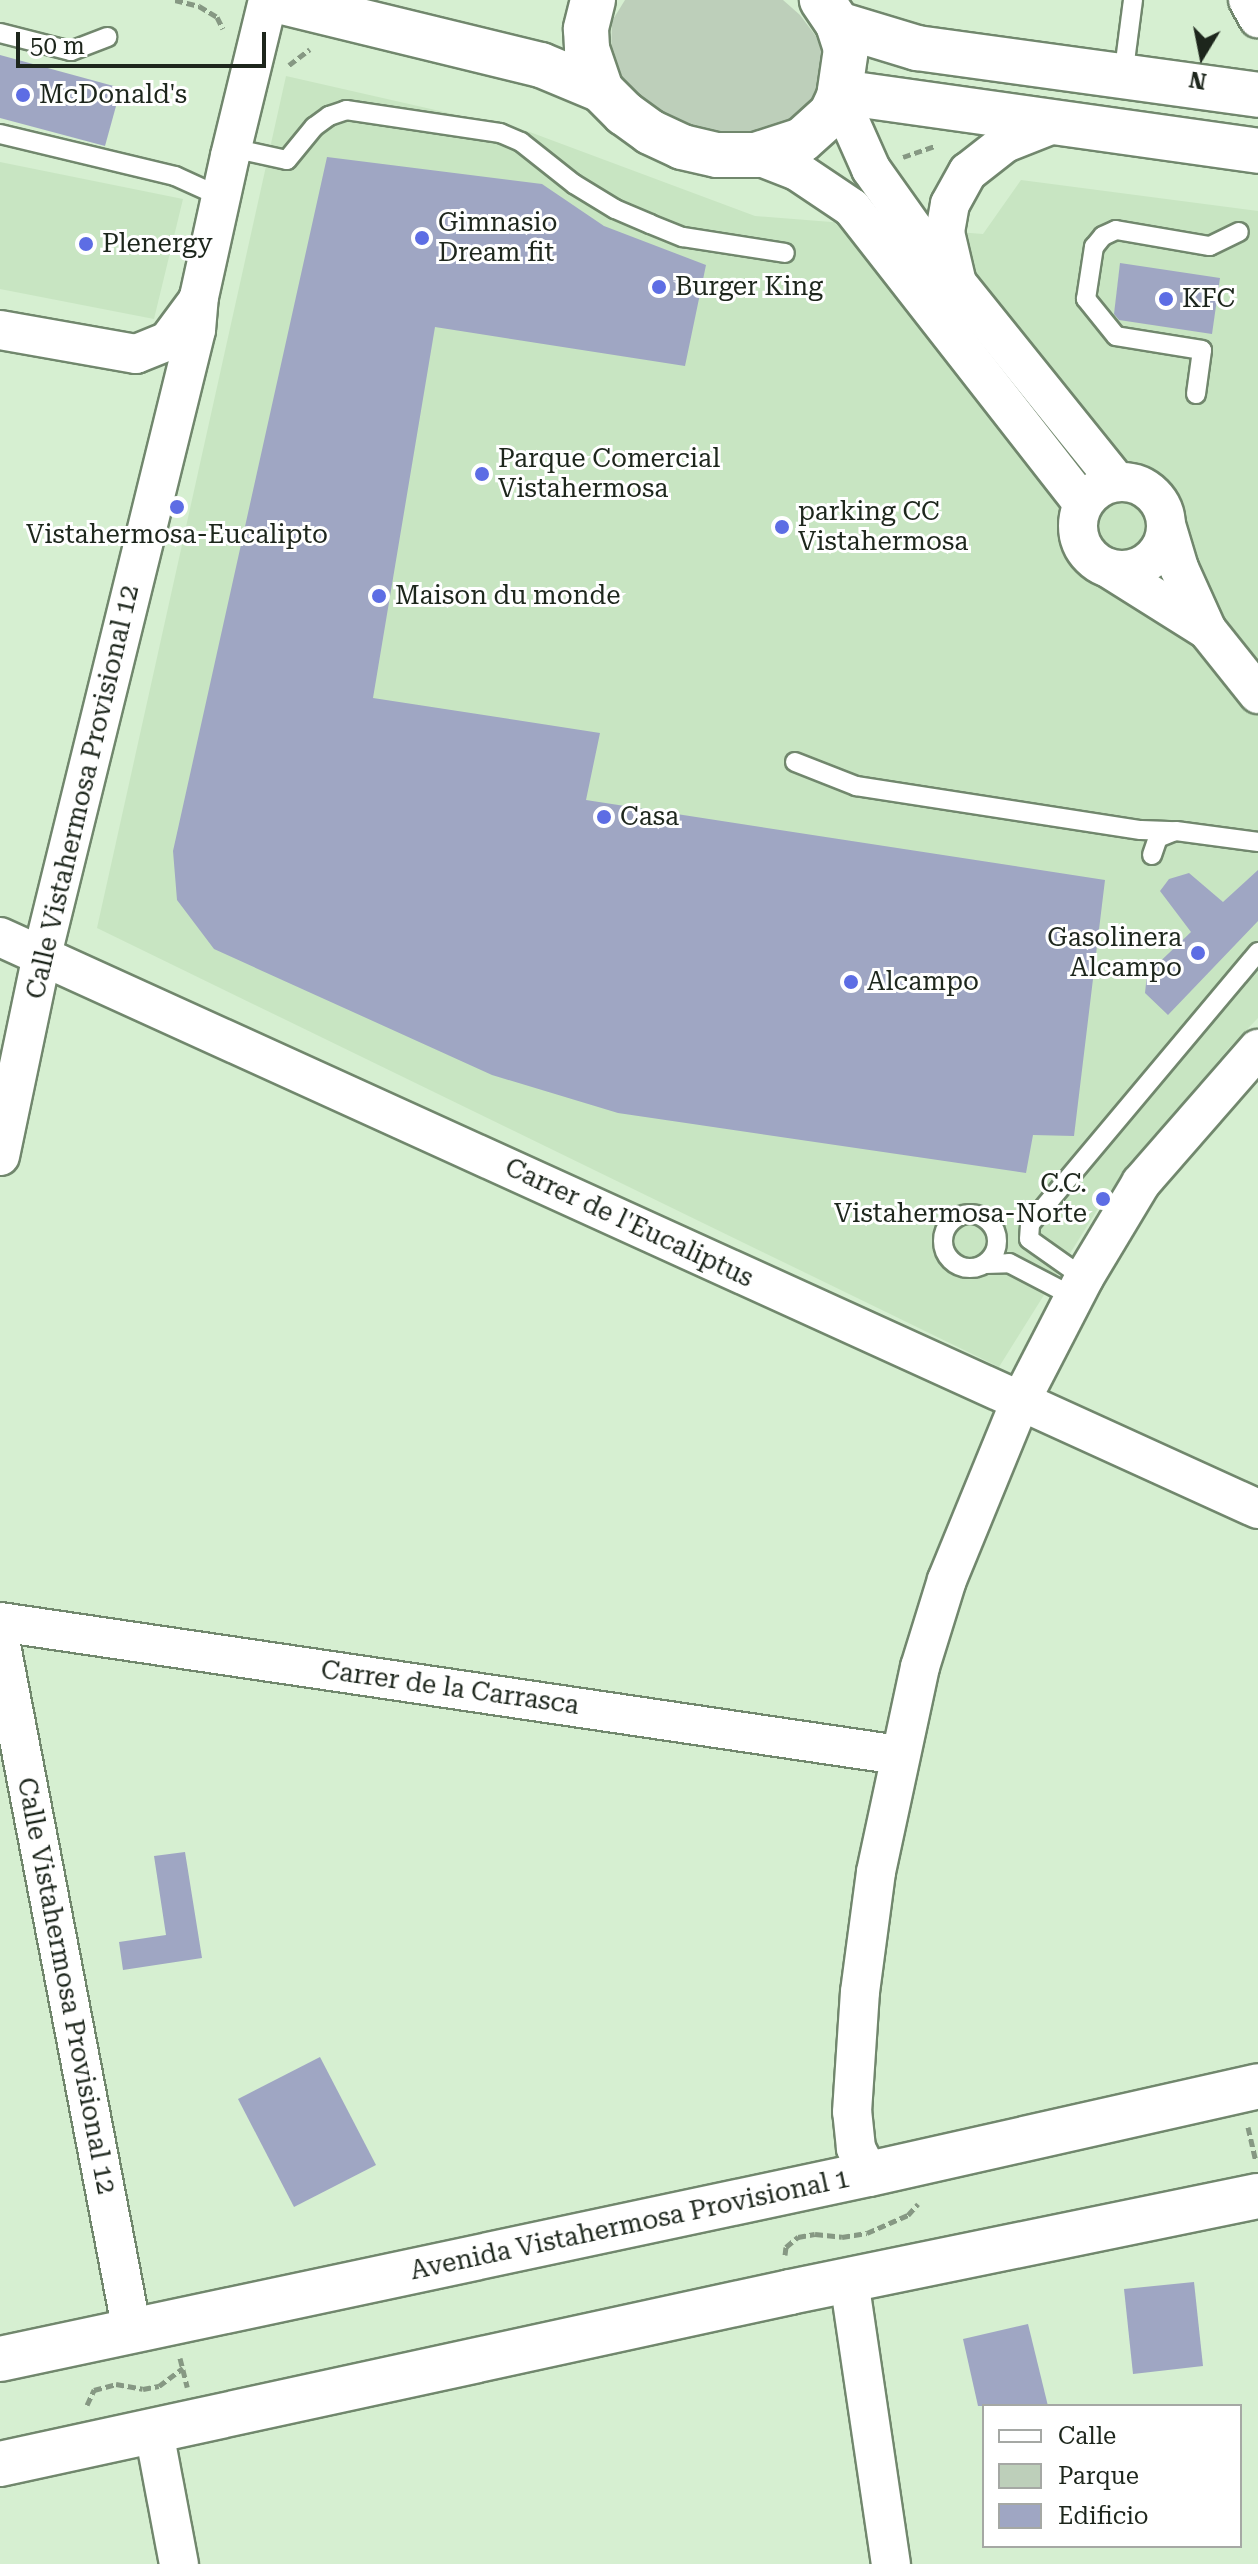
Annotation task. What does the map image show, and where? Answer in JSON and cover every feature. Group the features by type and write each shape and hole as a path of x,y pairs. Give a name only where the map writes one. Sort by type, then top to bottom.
{"street":[{"path":"271,0 541,65 601,90 650,132 682,147 717,155 756,155 802,140 831,114 840,94 846,49 830,12"},
{"name":"Calle Vistahermosa Provisional 12","path":"0,1156 42,955 196,330 199,297 232,148 271,0"},
{"path":"593,0 586,29 587,49 601,90"},
{"path":"1248,0 1258,18"},
{"path":"830,12 917,48 1258,95"},
{"path":"840,94 1258,151"},
{"path":"840,94 871,169 960,290 1117,482"},
{"path":"960,290 945,232 950,204 968,172 1005,143 1056,123"},
{"path":"756,155 797,171 852,208 936,319 1006,400 1083,504"},
{"name":"Calle Vistahermosa Provisional 12","path":"170,428 168,392 162,378 136,354 168,341 199,297"},
{"path":"0,330 136,354"},
{"path":"1207,630 1085,551 1079,537 1078,520 1083,504 1098,489 1117,482 1146,489 1158,500 1179,568 1207,630 1258,694"},
{"path":"1108,568 1124,571 1140,567 1154,557 1163,544 1167,528"},
{"name":"Carrer de l'Eucaliptus","path":"0,937 1258,1509"},
{"path":"869,2174 856,2148 852,2112 860,1992 876,1872 899,1755 920,1667 947,1580 1020,1402 1079,1288 1141,1183 1258,1049"},
{"name":"Carrer de la Carrasca","path":"0,1622 899,1755"},
{"name":"Calle Vistahermosa Provisional 12","path":"0,1640 132,2331"},
{"name":"Avenida Vistahermosa Provisional 1","path":"0,2359 918,2164 1258,2086"},
{"path":"0,2464 790,2292 1258,2196"},
{"path":"849,2280 891,2564"},
{"path":"154,2432 179,2564"}],"lane":[{"path":"1123,77 1133,0"},
{"path":"0,33 71,51 107,37"},
{"path":"232,148 287,160 314,127 329,116 346,110 500,133 521,142 574,184 615,209 650,224 683,237 785,253"},
{"path":"0,134 175,176 221,197"},
{"path":"1196,394 1202,350 1116,336 1086,299 1094,247 1103,236 1116,230 1210,246 1239,232"},
{"path":"795,762 856,786 1141,830 1176,831 1258,842"},
{"path":"1152,855 1158,838 1176,831"},
{"path":"1079,1288 1029,1239 1030,1224 1258,952"},
{"path":"985,1264 1009,1263 1079,1288"}],"path":[{"path":"175,0 199,6"},
{"path":"790,2292 784,2266 786,2247 798,2237 815,2234 842,2237 867,2233 908,2215 920,2201 918,2164"},
{"path":"96,2444 86,2406 94,2390 116,2384 143,2389 159,2386 183,2371 187,2319"}],"shaded area":[{"path":"286,76 527,131 755,216 983,234 1021,180 1258,211 1258,1018 1228,1049 1104,1199 999,1367 97,928"},
{"name":"Plenergy","path":"0,162 183,199 154,319 0,289"}],"green space":[{"path":"625,0 783,0 800,15 821,43 822,71 817,97 797,116 760,132 725,133 689,126 655,110 627,86 611,56 612,21"}],"building":[{"path":"0,55 121,88 105,146 0,118"},
{"path":"327,157 542,184 604,226 706,265 685,366 435,327 373,698 600,733 586,800 1105,880 1074,1136 1033,1135 1026,1173 618,1113 492,1075 214,949 177,900 173,851"},
{"name":"KFC","path":"1120,263 1220,278 1212,334 1119,320 1114,314"},
{"name":"Gasolinera Alcampo","path":"1258,870 1258,921 1168,1015 1145,993 1147,974 1191,932 1160,891 1169,879 1189,873 1223,902"},
{"path":"185,1852 202,1958 123,1970 119,1942 166,1935 154,1856"},
{"path":"320,2057 376,2165 294,2207 238,2099"},
{"path":"1194,2282 1203,2366 1133,2374 1124,2289"},
{"path":"1028,2324 1048,2404 978,2406 963,2339"}],"place":[{"name":"McDonald's","path":"23,95"},
{"name":"Gimnasio Dream fit","path":"422,238"},
{"name":"Plenergy","path":"86,244"},
{"name":"Burger King","path":"659,287"},
{"name":"KFC","path":"1166,299"},
{"name":"Parque Comercial Vistahermosa","path":"482,474"},
{"name":"Vistahermosa-Eucalipto","path":"177,507"},
{"name":"parking CC Vistahermosa","path":"782,527"},
{"name":"Maison du monde","path":"379,596"},
{"name":"Casa","path":"604,817"},
{"name":"Gasolinera Alcampo","path":"1198,953"},
{"name":"Alcampo","path":"851,982"},
{"name":"C.C. Vistahermosa-Norte","path":"1103,1199"}]}
